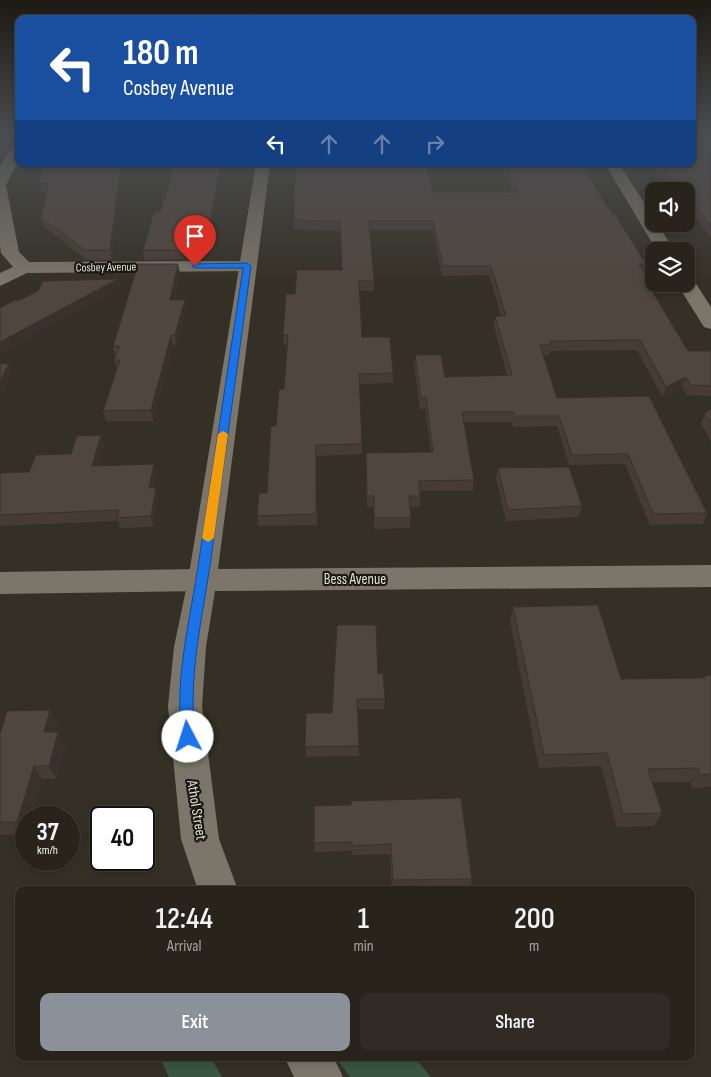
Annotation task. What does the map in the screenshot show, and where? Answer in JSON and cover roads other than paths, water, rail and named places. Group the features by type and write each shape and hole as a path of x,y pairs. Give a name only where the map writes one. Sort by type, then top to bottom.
{"street":[{"name":"Athol Street","path":"217,886 200,839 185,706 190,647 202,580 260,186"},
{"path":"626,186 660,242"},
{"path":"0,188 10,253 24,268"},
{"name":"Cosbey Avenue","path":"0,280 24,268 247,266"},
{"path":"692,292 711,323"},
{"name":"Bess Avenue","path":"0,584 202,580 711,576"},
{"path":"310,1061 320,1077"}]}
